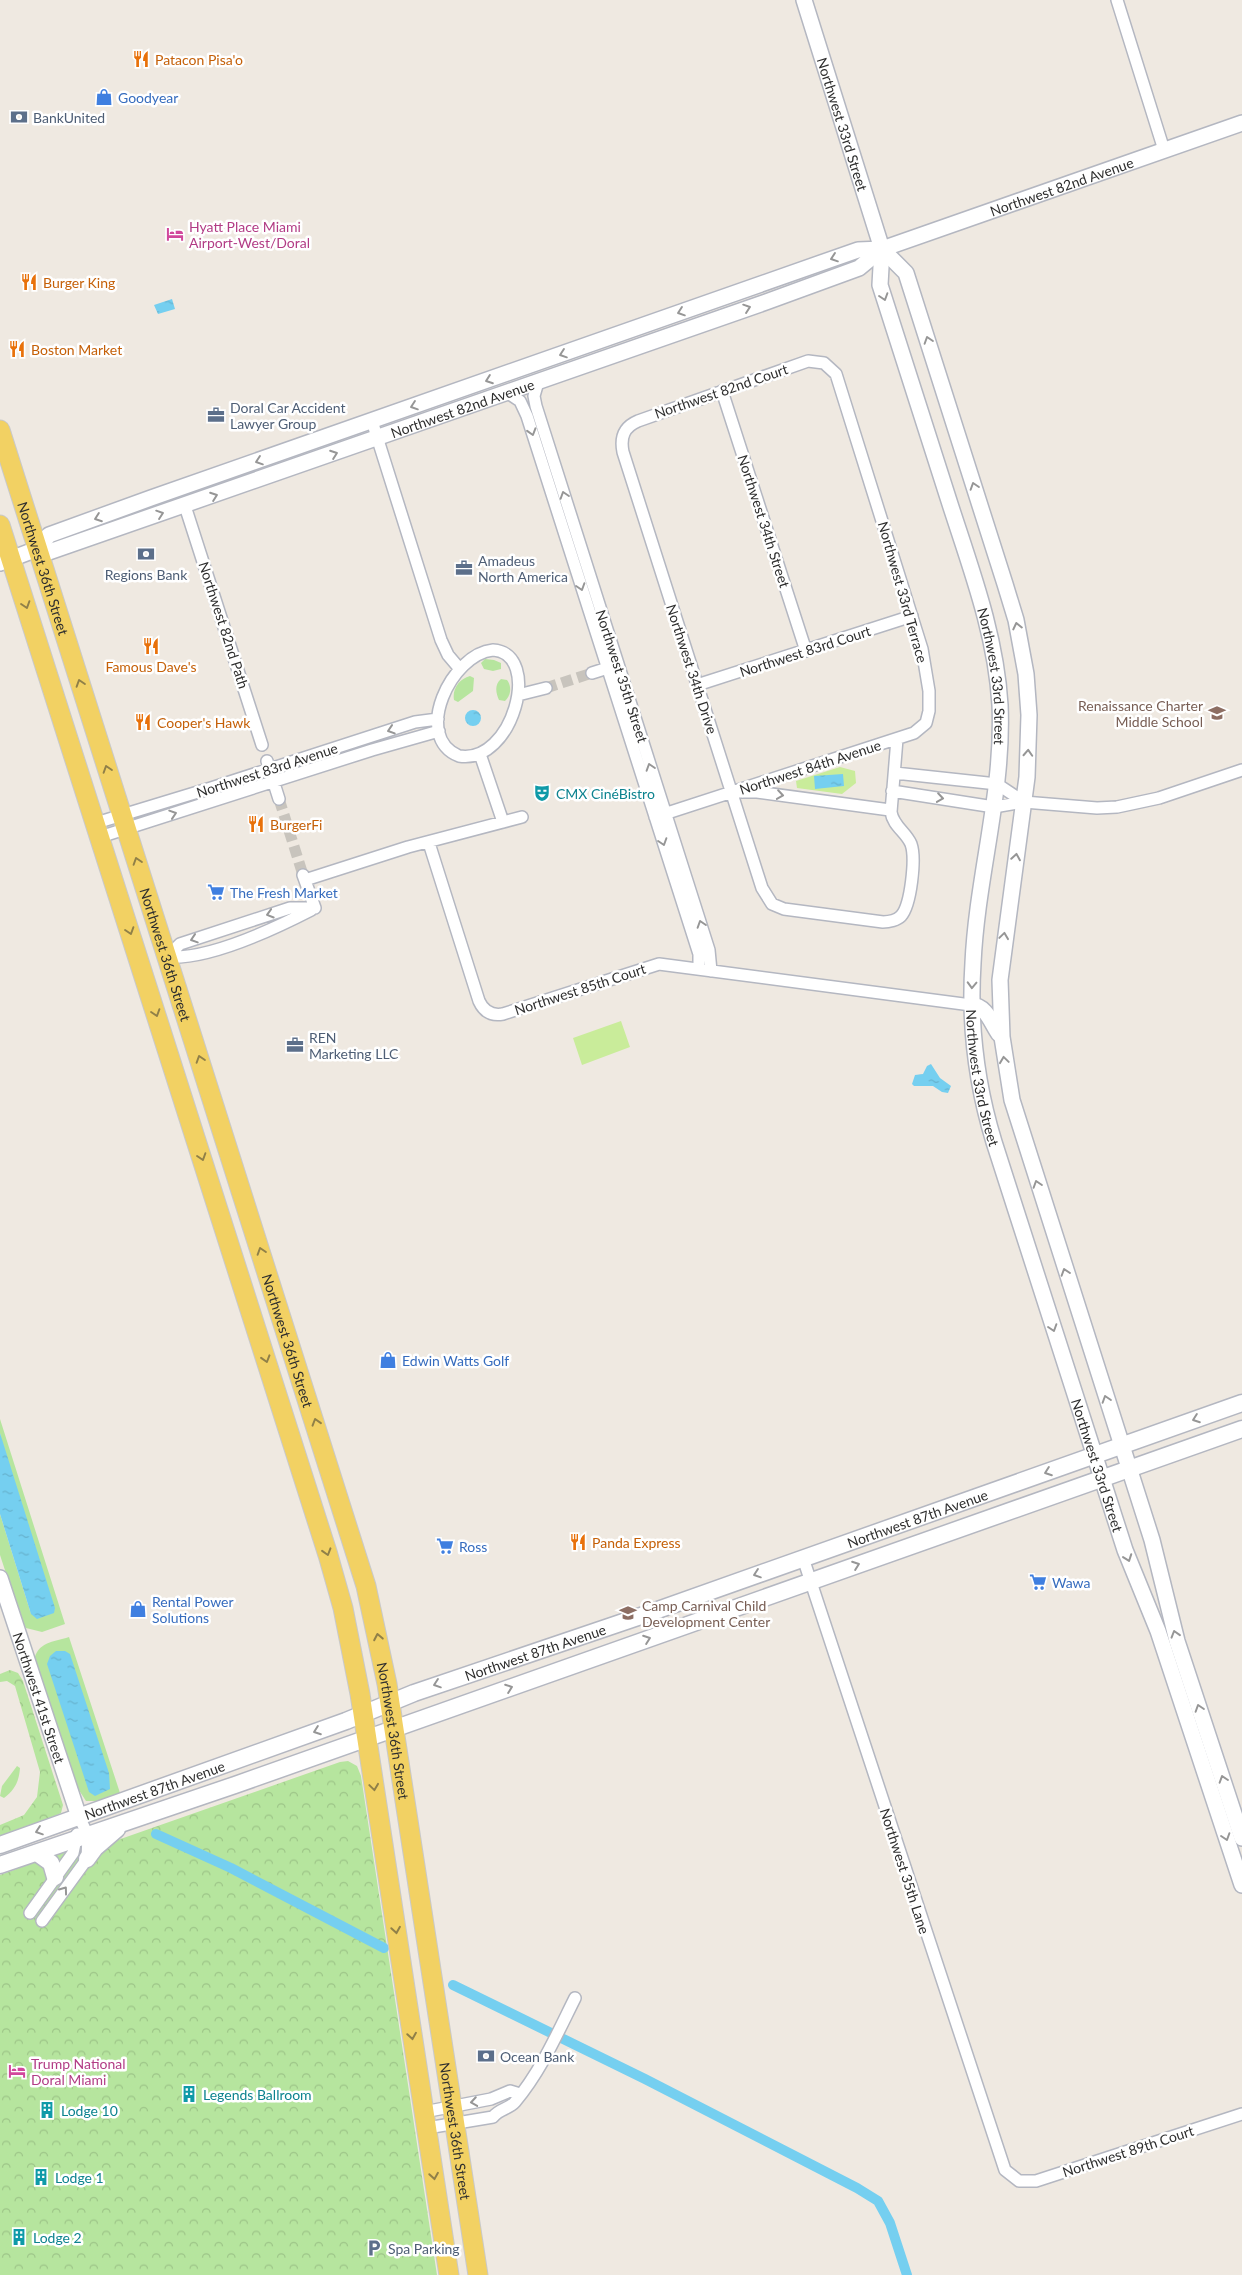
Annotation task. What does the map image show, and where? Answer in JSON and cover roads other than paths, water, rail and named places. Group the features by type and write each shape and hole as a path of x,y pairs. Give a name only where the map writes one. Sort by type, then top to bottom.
{"main road":[{"name":"Northwest 36th Street","path":"0,430 366,1586 390,1703 478,2275"},
{"name":"Northwest 36th Street","path":"0,525 6,560 98,830 340,1595 367,1738 449,2275"},
{"path":"141,966 167,957"},
{"path":"194,1131 220,1124"},
{"name":"Northwest 87th Avenue","path":"0,1844 238,1760 476,1671 662,1608 1242,1403"},
{"name":"Northwest 87th Avenue","path":"0,1865 185,1803 1242,1429"},
{"path":"290,1434 315,1467 322,1470 330,1469"},
{"path":"662,1608 670,1631"},
{"path":"185,1803 207,1781 230,1772 238,1760"},
{"path":"87,1859 122,1824"},
{"path":"37,1852 50,1863 55,1878"},
{"path":"386,1865 404,1890 420,1902"},
{"path":"392,1902 406,1908 424,1929"}],"street":[{"name":"Northwest 33rd Street","path":"804,0 882,249 880,285 973,577 991,641 1000,707 997,784 973,954 971,1005 977,1069 992,1133 1101,1479 1132,1569 1160,1636 1239,1868 1242,1885"},
{"path":"1117,0 1164,150"},
{"name":"Northwest 82nd Avenue","path":"6,560 37,549 49,536 208,478 858,250 882,249 1242,123"},
{"name":"Northwest 33rd Street","path":"882,249 906,273 1016,620 1026,674 1029,716 1028,760 1024,802 1002,952 1000,998 1006,1073 1018,1124 1152,1540 1172,1625 1242,1838"},
{"name":"Northwest 82nd Avenue","path":"37,549 49,552 695,327 859,268 882,249"},
{"path":"695,327 706,315 713,311 719,299"},
{"name":"Northwest 82nd Court","path":"623,434 628,427 638,421 722,391 808,361 824,363"},
{"name":"Northwest 33rd Terrace","path":"824,363 836,374 912,616 923,657 929,691 929,711 923,727 914,733 897,739"},
{"name":"Northwest 35th Street","path":"538,382 534,396 536,406 566,520"},
{"name":"Northwest 34th Street","path":"722,391 806,651"},
{"name":"Northwest 35th Street","path":"508,393 520,401 525,410 566,520 660,815 705,970"},
{"path":"372,421 441,640 448,656 459,668"},
{"name":"Northwest 34th Drive","path":"623,434 623,452 762,888 770,902 776,907 784,909 883,922 901,916 906,908 914,860 910,842 894,822 890,810"},
{"path":"285,452 291,469"},
{"path":"185,506 190,495 199,490 208,478"},
{"name":"Northwest 82nd Path","path":"185,506 262,745"},
{"name":"Northwest 83rd Court","path":"697,685 912,616"},
{"path":"488,650 501,652 510,658 514,666 518,695 515,709 504,731 492,746 480,754 465,757 456,755 444,745 439,725 443,694 459,668 475,655 488,650"},
{"path":"592,673 613,666"},
{"path":"518,695 546,688"},
{"name":"Northwest 83rd Avenue","path":"124,822 268,765 415,722 439,725"},
{"name":"Northwest 83rd Avenue","path":"98,830 274,782 439,725"},
{"path":"890,810 897,739"},
{"name":"Northwest 84th Avenue","path":"732,792 897,739"},
{"path":"480,754 503,822"},
{"path":"268,765 279,799"},
{"path":"892,791 994,807 1024,802 1076,807 1117,807 1170,795 1242,770"},
{"path":"895,773 997,784 1024,802"},
{"path":"660,815 732,792"},
{"name":"Northwest 84th Avenue","path":"732,792 757,792 890,810"},
{"path":"315,908 304,878 522,816"},
{"name":"Northwest 85th Court","path":"429,843 479,1001 489,1013 503,1014 659,964 971,1005"},
{"path":"167,957 180,944 290,908 315,908"},
{"path":"167,957 185,958 256,936 315,908"},
{"path":"226,929 231,944"},
{"path":"971,1005 977,1006 985,1012 1002,1037"},
{"name":"Northwest 35th Lane","path":"803,1558 1000,2161 1005,2170 1014,2179"},
{"name":"Northwest 41st Street","path":"0,1578 79,1817 87,1859"},
{"name":"Northwest 41st Street","path":"30,1913 83,1837"},
{"path":"42,1920 87,1859"},
{"path":"425,2120 453,2115 493,2116 498,2111 514,2104 534,2077 575,1998"},
{"path":"425,2120 453,2115 510,2092 520,2094"},
{"name":"Northwest 89th Court","path":"1014,2179 1025,2182 1036,2181 1242,2114"}],"water":[{"path":"172,299 175,309 158,314 154,305"},
{"path":"473,710 479,712 481,718 479,724 473,726 467,724 465,718 467,712"},
{"path":"843,774 844,786 815,789 814,776"},
{"path":"931,1064 940,1078 951,1086 948,1093 942,1092 933,1086 914,1086 912,1084 915,1075 923,1074 927,1066"},
{"path":"0,1433 55,1608 54,1613 37,1619 31,1614 0,1514"},
{"path":"56,1651 65,1651 70,1654 109,1773 110,1789 95,1796 89,1792 47,1664 50,1656"}],"waterway":[{"path":"156,1834 231,1868 384,1948"},
{"path":"453,1985 645,2079 857,2188 878,2201 890,2223 907,2275"}],"tunnel":[{"path":"546,688 592,673"},
{"path":"279,799 303,875"}],"place":[{"name":"Patacon Pisa'o","path":"141,59"},
{"name":"Goodyear","path":"104,97"},
{"name":"BankUnited","path":"19,117"},
{"name":"Hyatt Place Miami Airport-West/Doral","path":"175,234"},
{"name":"Burger King","path":"29,282"},
{"name":"Boston Market","path":"17,349"},
{"name":"Doral Car Accident Lawyer Group","path":"216,415"},
{"name":"Regions Bank","path":"146,554"},
{"name":"Amadeus North America","path":"464,568"},
{"name":"Famous Dave's","path":"151,646"},
{"name":"Renaissance Charter Middle School","path":"1217,713"},
{"name":"Cooper's Hawk","path":"143,722"},
{"name":"CMX CinéBistro","path":"542,793"},
{"name":"BurgerFi","path":"256,824"},
{"name":"The Fresh Market","path":"216,892"},
{"name":"REN Marketing LLC","path":"295,1045"},
{"name":"Edwin Watts Golf","path":"388,1360"},
{"name":"Panda Express","path":"578,1542"},
{"name":"Ross","path":"445,1546"},
{"name":"Wawa","path":"1038,1582"},
{"name":"Rental Power Solutions","path":"138,1609"},
{"name":"Camp Carnival Child Development Center","path":"628,1613"},
{"name":"Ocean Bank","path":"486,2056"},
{"name":"Trump National Doral Miami","path":"17,2071"},
{"name":"Legends Ballroom","path":"189,2094"},
{"name":"Lodge 10","path":"47,2110"},
{"name":"Lodge 1","path":"41,2177"},
{"name":"Lodge 2","path":"19,2237"},
{"name":"Spa Parking","path":"374,2248"}]}
